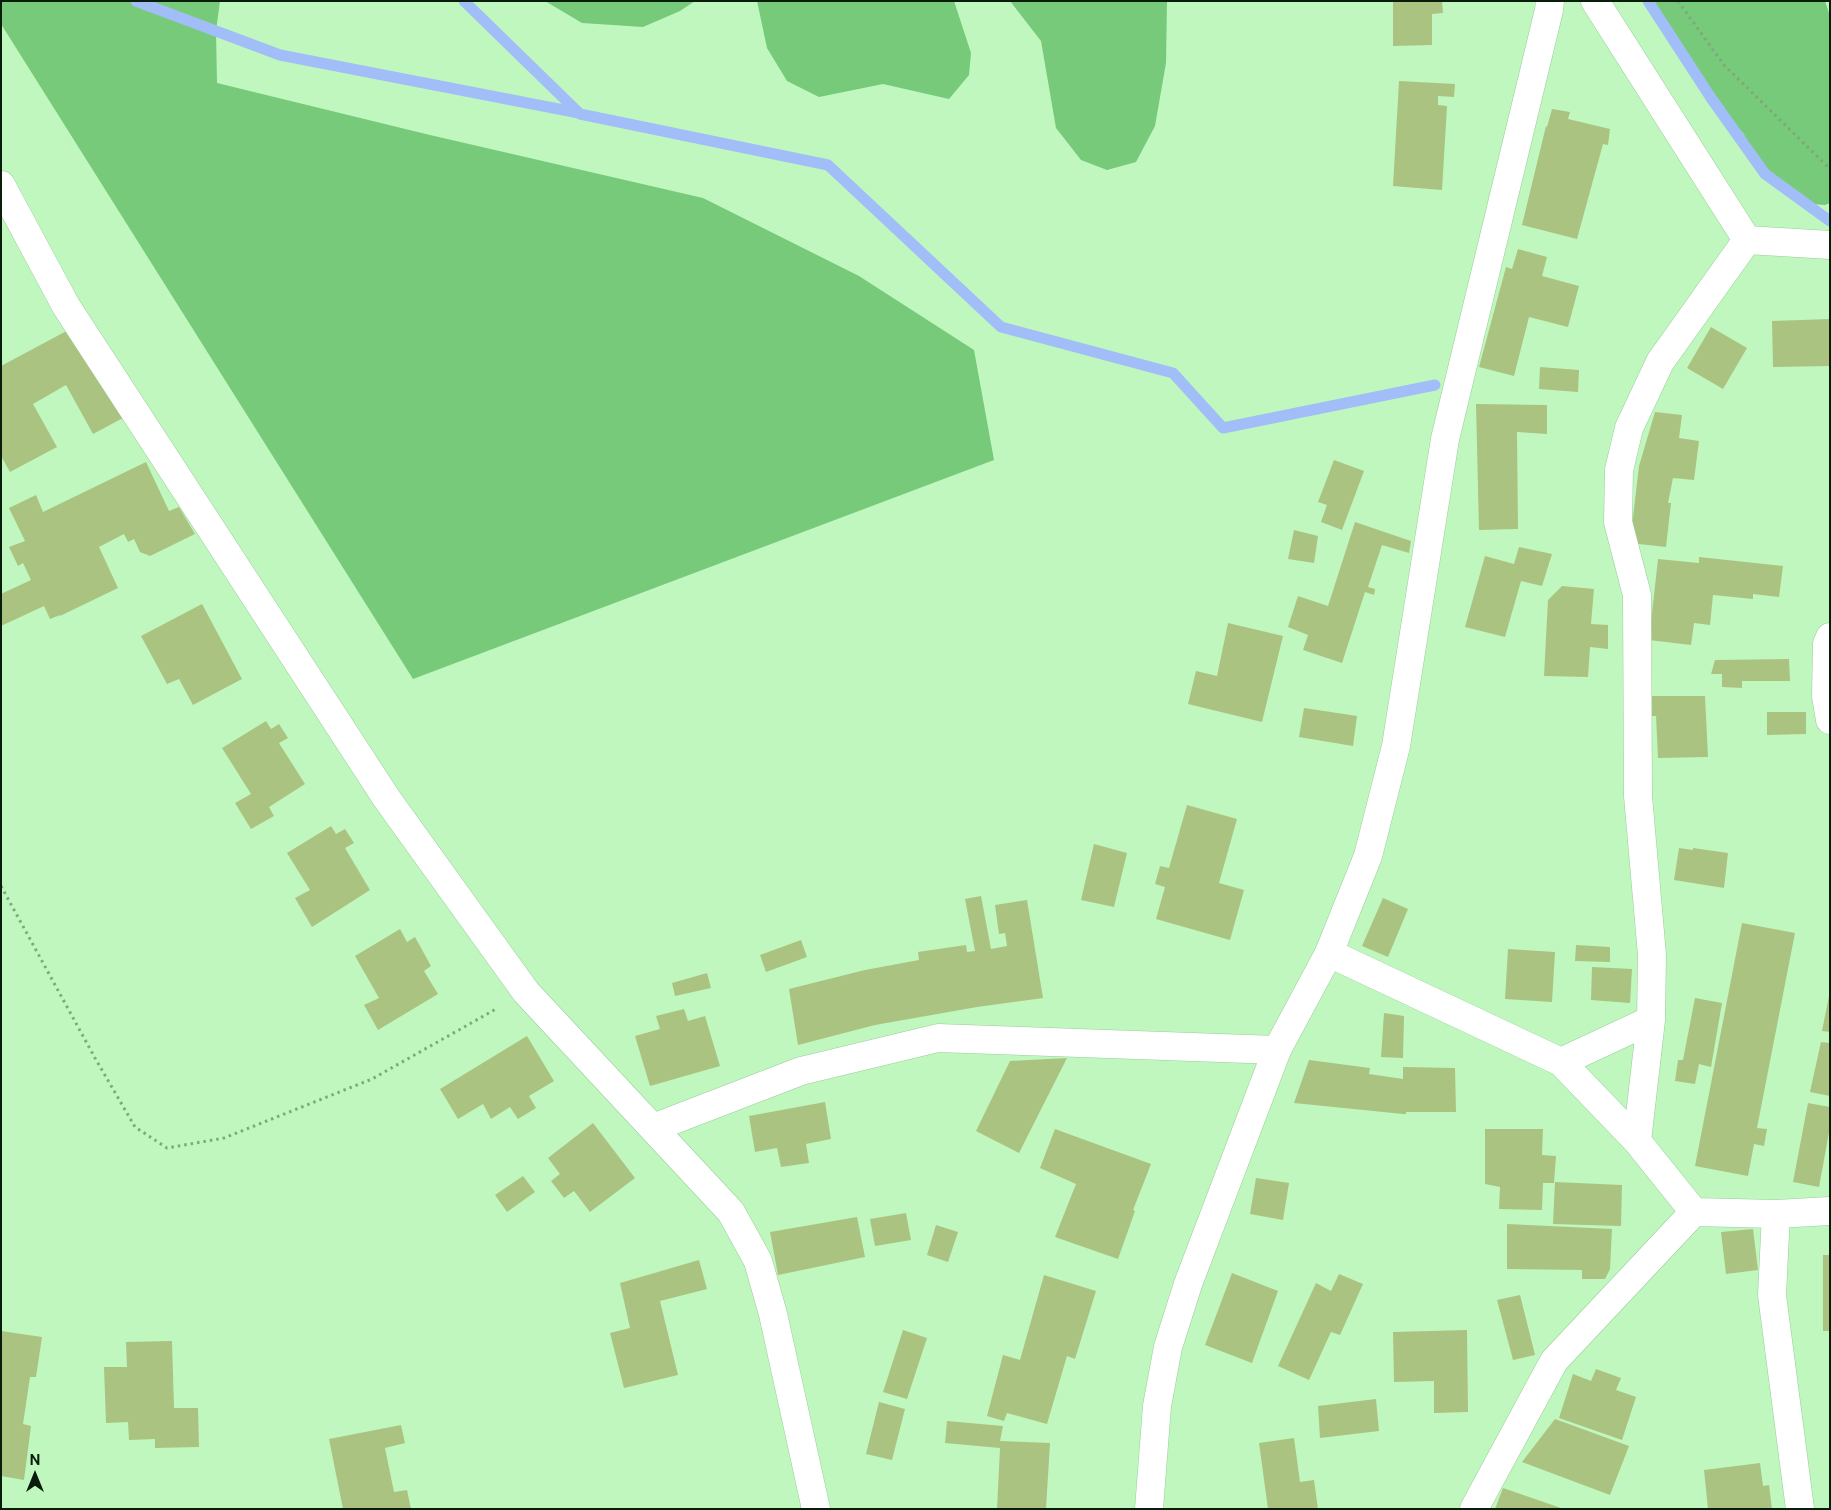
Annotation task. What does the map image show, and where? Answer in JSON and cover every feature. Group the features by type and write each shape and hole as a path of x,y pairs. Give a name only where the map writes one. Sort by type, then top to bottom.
{"street":[{"path":"1149,1509 1157,1406 1168,1347 1188,1284 1277,1050 1329,953 1368,856 1396,746 1445,440 1547,20 1550,1"},
{"path":"1595,1 1747,240"},
{"path":"1,184 66,306 387,799 526,992 731,1212 758,1261 774,1314 816,1509"},
{"path":"1747,240 1830,245"},
{"path":"1637,1141 1651,1020 1652,955 1638,796 1637,594 1618,522 1619,470 1629,428 1660,362 1747,240"},
{"path":"1830,637 1827,644 1826,696 1830,720"},
{"path":"1329,953 1561,1062 1637,1141 1694,1212"},
{"path":"1561,1062 1651,1020"},
{"path":"652,1128 801,1071 938,1038 1277,1050"},
{"path":"1474,1509 1554,1361 1694,1212 1776,1214 1830,1211"},
{"path":"1776,1214 1772,1294 1800,1509"}],"path":[{"path":"1678,1 1724,65 1830,169"},
{"path":"1,886 135,1127 167,1148 224,1138 372,1079 526,992"}],"green space":[{"path":"1,1 220,1 216,31 217,83 430,135 703,198 859,276 974,350 994,460 413,679 1,24"},
{"path":"545,1 695,1 680,11 643,27 582,23"},
{"path":"757,1 954,1 971,53 969,75 949,99 883,84 819,97 787,81 767,48"},
{"path":"1010,1 1167,1 1166,63 1155,126 1136,162 1107,170 1081,160 1056,128 1041,41"},
{"path":"1643,1 1825,1 1830,16 1830,203 1825,205 1800,203 1768,180 1743,133 1707,95 1671,46"}],"building":[{"path":"1393,1 1442,1 1443,13 1432,14 1432,45 1393,46"},
{"path":"1399,81 1455,84 1454,97 1438,96 1438,105 1447,106 1442,190 1393,186"},
{"path":"1552,109 1570,112 1568,119 1610,129 1608,145 1603,144 1577,239 1522,225 1546,126"},
{"path":"1518,249 1547,257 1542,276 1579,286 1568,327 1529,317 1514,376 1479,367 1506,267 1512,269"},
{"path":"1830,319 1830,366 1773,367 1772,321"},
{"path":"74,327 123,418 93,434 66,385 33,404 57,447 10,472 1,456 1,366"},
{"path":"1711,327 1747,348 1723,389 1687,368"},
{"path":"1540,367 1579,370 1578,392 1539,389"},
{"path":"1476,404 1547,405 1547,434 1517,432 1518,529 1479,530"},
{"path":"1655,412 1682,415 1679,438 1699,441 1694,480 1673,478 1668,503 1671,503 1666,547 1630,543 1639,466"},
{"path":"1334,460 1364,471 1342,530 1321,522 1327,505 1318,502"},
{"path":"146,462 169,511 179,507 195,534 150,556 140,552 134,539 128,542 124,534 99,547 118,588 60,616 50,619 44,606 1,626 1,594 31,580 23,563 18,566 9,547 25,541 9,508 36,495 43,512"},
{"path":"1355,522 1411,541 1409,553 1382,545 1368,587 1375,589 1374,595 1365,592 1342,663 1303,650 1308,635 1288,627 1298,596 1328,606"},
{"path":"1294,530 1318,536 1314,563 1288,559"},
{"path":"1519,547 1552,554 1542,586 1521,581 1505,637 1465,627 1485,556 1514,564"},
{"path":"1699,557 1783,566 1779,597 1753,594 1753,599 1713,595 1710,625 1694,623 1691,645 1649,640 1658,559 1699,563"},
{"path":"1562,586 1594,589 1591,624 1608,625 1608,649 1590,647 1588,677 1544,676 1548,600"},
{"path":"202,604 242,679 193,705 179,679 167,684 141,636"},
{"path":"1228,623 1283,636 1262,722 1188,704 1196,671 1217,676"},
{"path":"1789,659 1790,681 1742,681 1742,688 1722,687 1722,674 1711,674 1715,660"},
{"path":"1649,696 1705,696 1708,757 1658,758 1656,716 1649,716"},
{"path":"1304,708 1357,716 1353,746 1299,737"},
{"path":"1767,712 1806,712 1806,734 1767,735"},
{"path":"266,721 271,729 279,724 288,738 279,743 305,784 269,807 274,816 251,829 235,803 251,794 222,748"},
{"path":"1187,805 1237,819 1219,883 1244,890 1230,940 1156,919 1165,887 1155,884 1160,866 1169,868"},
{"path":"331,826 336,834 345,829 354,843 345,848 370,890 312,927 295,898 310,890 287,853"},
{"path":"1094,844 1127,853 1114,907 1081,900"},
{"path":"1679,848 1728,853 1724,888 1674,880"},
{"path":"981,896 991,949 1007,946 1005,933 999,934 995,905 1027,900 1043,998 977,1007 875,1025 798,1045 789,989 865,970 919,960 918,952 966,945 967,952 975,951 965,899"},
{"path":"1383,898 1408,909 1388,957 1362,946"},
{"path":"1742,923 1795,933 1757,1128 1767,1129 1764,1146 1754,1144 1748,1176 1695,1166"},
{"path":"400,929 407,942 415,937 431,966 424,971 438,994 378,1030 364,1005 379,998 355,956"},
{"path":"801,940 807,957 766,972 760,955"},
{"path":"1576,945 1610,947 1610,962 1575,961"},
{"path":"1508,949 1555,952 1552,1002 1505,999"},
{"path":"1592,967 1632,969 1630,1003 1591,1000"},
{"path":"707,973 711,988 675,996 672,983"},
{"path":"1830,996 1830,1032 1822,1031"},
{"path":"1695,998 1722,1003 1711,1067 1699,1064 1695,1084 1675,1081 1678,1060 1683,1060"},
{"path":"684,1009 688,1021 705,1016 720,1066 650,1086 635,1036 660,1029 656,1016"},
{"path":"1384,1013 1404,1016 1403,1058 1381,1057"},
{"path":"527,1036 554,1081 529,1096 536,1108 518,1119 510,1107 491,1119 483,1104 458,1119 440,1089"},
{"path":"1821,1042 1830,1043 1830,1096 1810,1092"},
{"path":"1067,1058 1019,1153 976,1131 1010,1061"},
{"path":"1309,1060 1370,1068 1369,1074 1403,1079 1403,1067 1455,1068 1456,1112 1406,1112 1406,1114 1403,1114 1294,1103"},
{"path":"825,1102 831,1139 806,1144 809,1163 781,1167 777,1148 755,1152 749,1116"},
{"path":"1808,1103 1830,1107 1830,1127 1819,1187 1793,1182"},
{"path":"593,1123 635,1178 590,1212 574,1191 564,1198 551,1181 560,1174 548,1158"},
{"path":"1055,1129 1151,1164 1133,1210 1135,1211 1118,1259 1055,1237 1076,1184 1040,1168"},
{"path":"1485,1129 1543,1129 1542,1155 1556,1156 1554,1183 1543,1183 1542,1210 1499,1209 1500,1187 1485,1184"},
{"path":"523,1176 535,1192 507,1212 495,1195"},
{"path":"1256,1178 1289,1183 1283,1220 1250,1214"},
{"path":"1555,1182 1622,1185 1621,1226 1553,1224"},
{"path":"906,1213 911,1240 875,1246 870,1219"},
{"path":"857,1217 865,1257 778,1275 770,1232"},
{"path":"1507,1224 1612,1229 1610,1269 1605,1279 1582,1279 1582,1270 1507,1269"},
{"path":"936,1225 958,1232 948,1262 927,1255"},
{"path":"1753,1229 1758,1270 1726,1274 1721,1232"},
{"path":"1823,1255 1830,1255 1830,1331 1823,1331"},
{"path":"699,1260 707,1289 660,1301 678,1375 624,1388 610,1333 630,1328 620,1283"},
{"path":"1232,1273 1278,1291 1252,1363 1205,1345"},
{"path":"1339,1274 1363,1284 1340,1335 1331,1332 1309,1380 1278,1366 1316,1283 1331,1291"},
{"path":"1044,1275 1096,1291 1075,1359 1067,1356 1047,1424 1007,1413 1004,1421 987,1416 1003,1355 1020,1360"},
{"path":"1520,1295 1535,1355 1513,1360 1497,1300"},
{"path":"903,1330 927,1338 907,1399 883,1392"},
{"path":"1467,1330 1468,1412 1434,1413 1434,1381 1394,1382 1393,1332"},
{"path":"1,1331 42,1337 36,1377 30,1377 23,1424 31,1426 24,1480 1,1476"},
{"path":"172,1341 174,1408 198,1408 199,1447 155,1448 155,1439 129,1440 128,1422 106,1423 104,1367 127,1367 126,1342"},
{"path":"1596,1369 1621,1378 1616,1390 1636,1397 1622,1440 1559,1418 1573,1374 1591,1381"},
{"path":"1376,1399 1379,1431 1320,1438 1318,1406"},
{"path":"879,1402 905,1409 892,1460 866,1454"},
{"path":"1555,1419 1629,1446 1610,1495 1522,1462"},
{"path":"947,1421 1003,1426 1000,1441 1050,1443 1046,1509 997,1509 1000,1448 945,1443"},
{"path":"401,1425 405,1443 385,1448 394,1492 407,1490 411,1509 343,1509 329,1439"},
{"path":"1294,1438 1300,1482 1314,1480 1318,1509 1268,1509 1259,1443"},
{"path":"1760,1463 1763,1486 1769,1485 1772,1509 1708,1509 1704,1470"},
{"path":"1503,1488 1561,1508 1561,1509 1495,1509"}],"waterway":[{"path":"136,1 280,55 579,113"},
{"path":"464,1 580,114 828,165 1001,327 1173,373 1223,428 1435,385"},
{"path":"1648,1 1711,98 1765,174 1830,221"}]}
